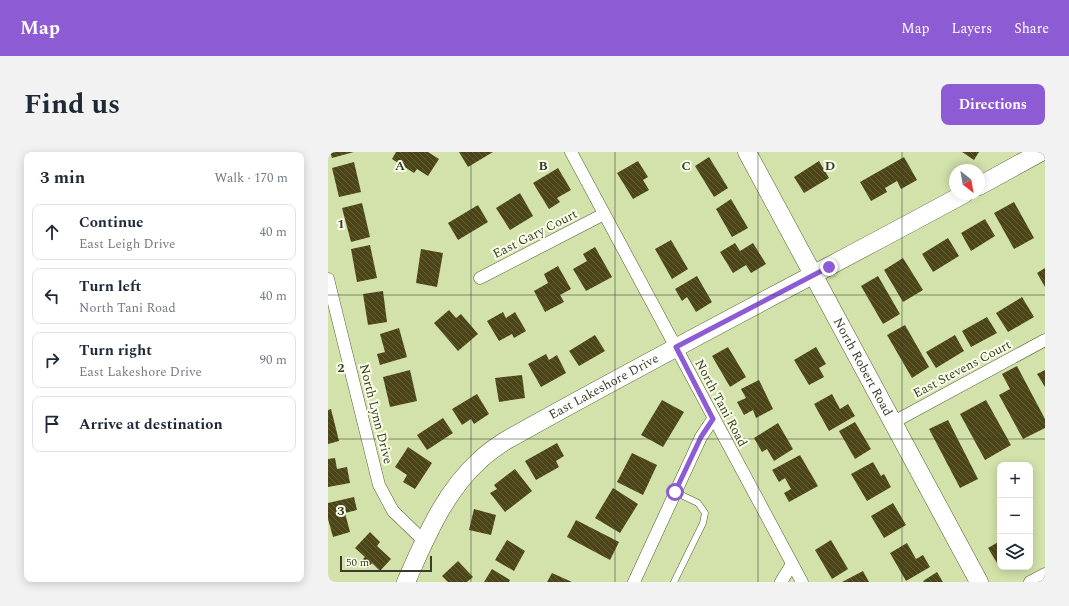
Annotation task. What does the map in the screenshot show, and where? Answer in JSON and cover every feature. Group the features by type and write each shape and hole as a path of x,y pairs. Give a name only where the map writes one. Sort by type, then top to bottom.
{"main road":[{"name":"North Robert Road","path":"747,152 979,582"},
{"path":"985,183 1041,152"},
{"name":"East Lakeshore Drive","path":"406,582 438,513 460,481 480,460 504,441 676,347 813,276 953,200"}],"street":[{"name":"North Tani Road","path":"571,152 713,419 802,582"},
{"name":"East Gary Court","path":"480,278 604,214"},
{"name":"North Lynn Drive","path":"328,279 379,485 393,511 424,541"},
{"name":"East Stevens Court","path":"892,423 1045,340"},
{"path":"634,582 701,437 713,419"},
{"path":"781,582 792,564"},
{"path":"1030,582 1045,574"}],"lane":[{"path":"674,582 703,523 705,513 698,503 675,492"}],"building":[{"path":"330,152 354,152 332,158"},
{"path":"396,152 428,152 439,159 428,176 417,169 414,173 392,159"},
{"path":"459,152 493,152 468,167"},
{"path":"962,152 979,152 974,160"},
{"path":"709,157 728,188 714,197 695,166"},
{"path":"904,157 917,180 901,189 897,181 885,188 887,192 871,201 860,182"},
{"path":"638,161 648,177 643,180 649,190 633,199 617,173"},
{"path":"819,161 829,178 804,193 794,177"},
{"path":"354,162 361,192 339,197 332,168"},
{"path":"558,168 571,190 557,198 560,202 549,209 533,183"},
{"path":"520,193 533,216 510,230 496,208"},
{"path":"731,199 748,228 732,237 716,209"},
{"path":"1014,202 1034,238 1014,249 994,213"},
{"path":"362,203 370,237 351,242 342,208"},
{"path":"478,205 488,222 458,240 448,223"},
{"path":"985,219 995,236 971,251 961,233"},
{"path":"948,238 959,256 933,272 922,254"},
{"path":"671,240 688,269 672,279 655,249"},
{"path":"735,243 740,251 753,243 766,264 751,273 746,265 733,273 720,252"},
{"path":"370,245 377,278 357,282 351,249"},
{"path":"595,247 612,277 586,291 573,269 587,261 583,254"},
{"path":"421,249 443,253 437,287 416,283"},
{"path":"903,258 923,290 903,302 884,270"},
{"path":"558,266 571,289 560,295 564,302 545,312 534,291 548,283 544,274"},
{"path":"1045,268 1045,287 1037,273"},
{"path":"697,276 712,302 696,312 687,297 682,301 675,289"},
{"path":"878,276 900,314 883,324 861,286"},
{"path":"383,291 387,322 368,325 363,294"},
{"path":"1022,297 1034,317 1008,332 996,313"},
{"path":"449,310 456,318 461,314 478,334 458,351 434,323"},
{"path":"503,312 506,318 515,312 526,331 514,338 512,334 499,341 487,321"},
{"path":"987,317 997,333 971,347 962,331"},
{"path":"905,325 929,367 912,378 887,335"},
{"path":"399,328 407,357 380,365 377,354 385,352 380,334"},
{"path":"595,335 605,351 579,366 569,351"},
{"path":"955,335 964,351 936,368 926,352"},
{"path":"728,347 746,377 730,387 712,356"},
{"path":"816,347 826,364 819,368 824,377 809,385 794,360"},
{"path":"546,354 549,360 557,355 566,373 541,387 528,364"},
{"path":"1017,366 1045,419 1045,428 1023,439 999,395 1010,389 1002,374"},
{"path":"410,370 417,401 390,407 383,377"},
{"path":"1045,370 1045,387 1037,374"},
{"path":"522,375 525,398 499,402 495,378"},
{"path":"759,380 773,409 756,418 753,410 744,415 737,402 746,398 741,389"},
{"path":"477,394 489,414 474,424 471,419 462,425 452,409"},
{"path":"832,394 840,409 848,404 855,416 829,431 814,404"},
{"path":"662,400 684,412 663,447 641,435"},
{"path":"986,400 1011,445 985,460 960,414"},
{"path":"331,409 339,441 328,444 328,410"},
{"path":"443,418 453,433 427,450 417,435"},
{"path":"948,420 978,479 960,488 929,429"},
{"path":"855,422 871,449 855,459 839,431"},
{"path":"778,423 793,449 774,461 767,449 762,452 754,438"},
{"path":"557,443 564,456 556,461 559,467 536,480 525,461"},
{"path":"408,447 432,463 415,489 403,482 407,475 395,467"},
{"path":"632,453 657,465 643,495 617,482"},
{"path":"800,455 818,486 789,502 784,493 791,489 785,478 779,482 772,470"},
{"path":"335,458 337,469 347,467 350,483 328,487 328,459"},
{"path":"873,462 881,476 884,474 891,487 867,501 851,474"},
{"path":"515,469 532,491 505,512 490,493 497,489 494,485"},
{"path":"613,488 638,504 620,533 595,518"},
{"path":"354,497 357,510 345,513 350,532 333,537 328,519 328,503"},
{"path":"893,503 906,525 884,538 871,516"},
{"path":"474,509 496,515 491,535 469,530"},
{"path":"576,520 619,542 610,560 567,537"},
{"path":"370,532 380,542 377,546 391,559 380,571 372,563 368,568 361,561 365,557 355,548"},
{"path":"507,540 525,551 514,571 495,560"},
{"path":"831,540 848,569 832,579 815,550"},
{"path":"907,543 916,559 923,555 930,567 906,581 890,553"},
{"path":"997,543 997,563 988,548"},
{"path":"458,561 473,577 467,582 448,582 442,576"},
{"path":"492,569 510,580 509,582 484,582"},
{"path":"863,571 869,582 842,582"},
{"path":"937,572 943,582 923,581"},
{"path":"552,573 572,582 547,582"}],"route":[{"path":"675,492 701,437 713,419 676,347 829,267"}]}
